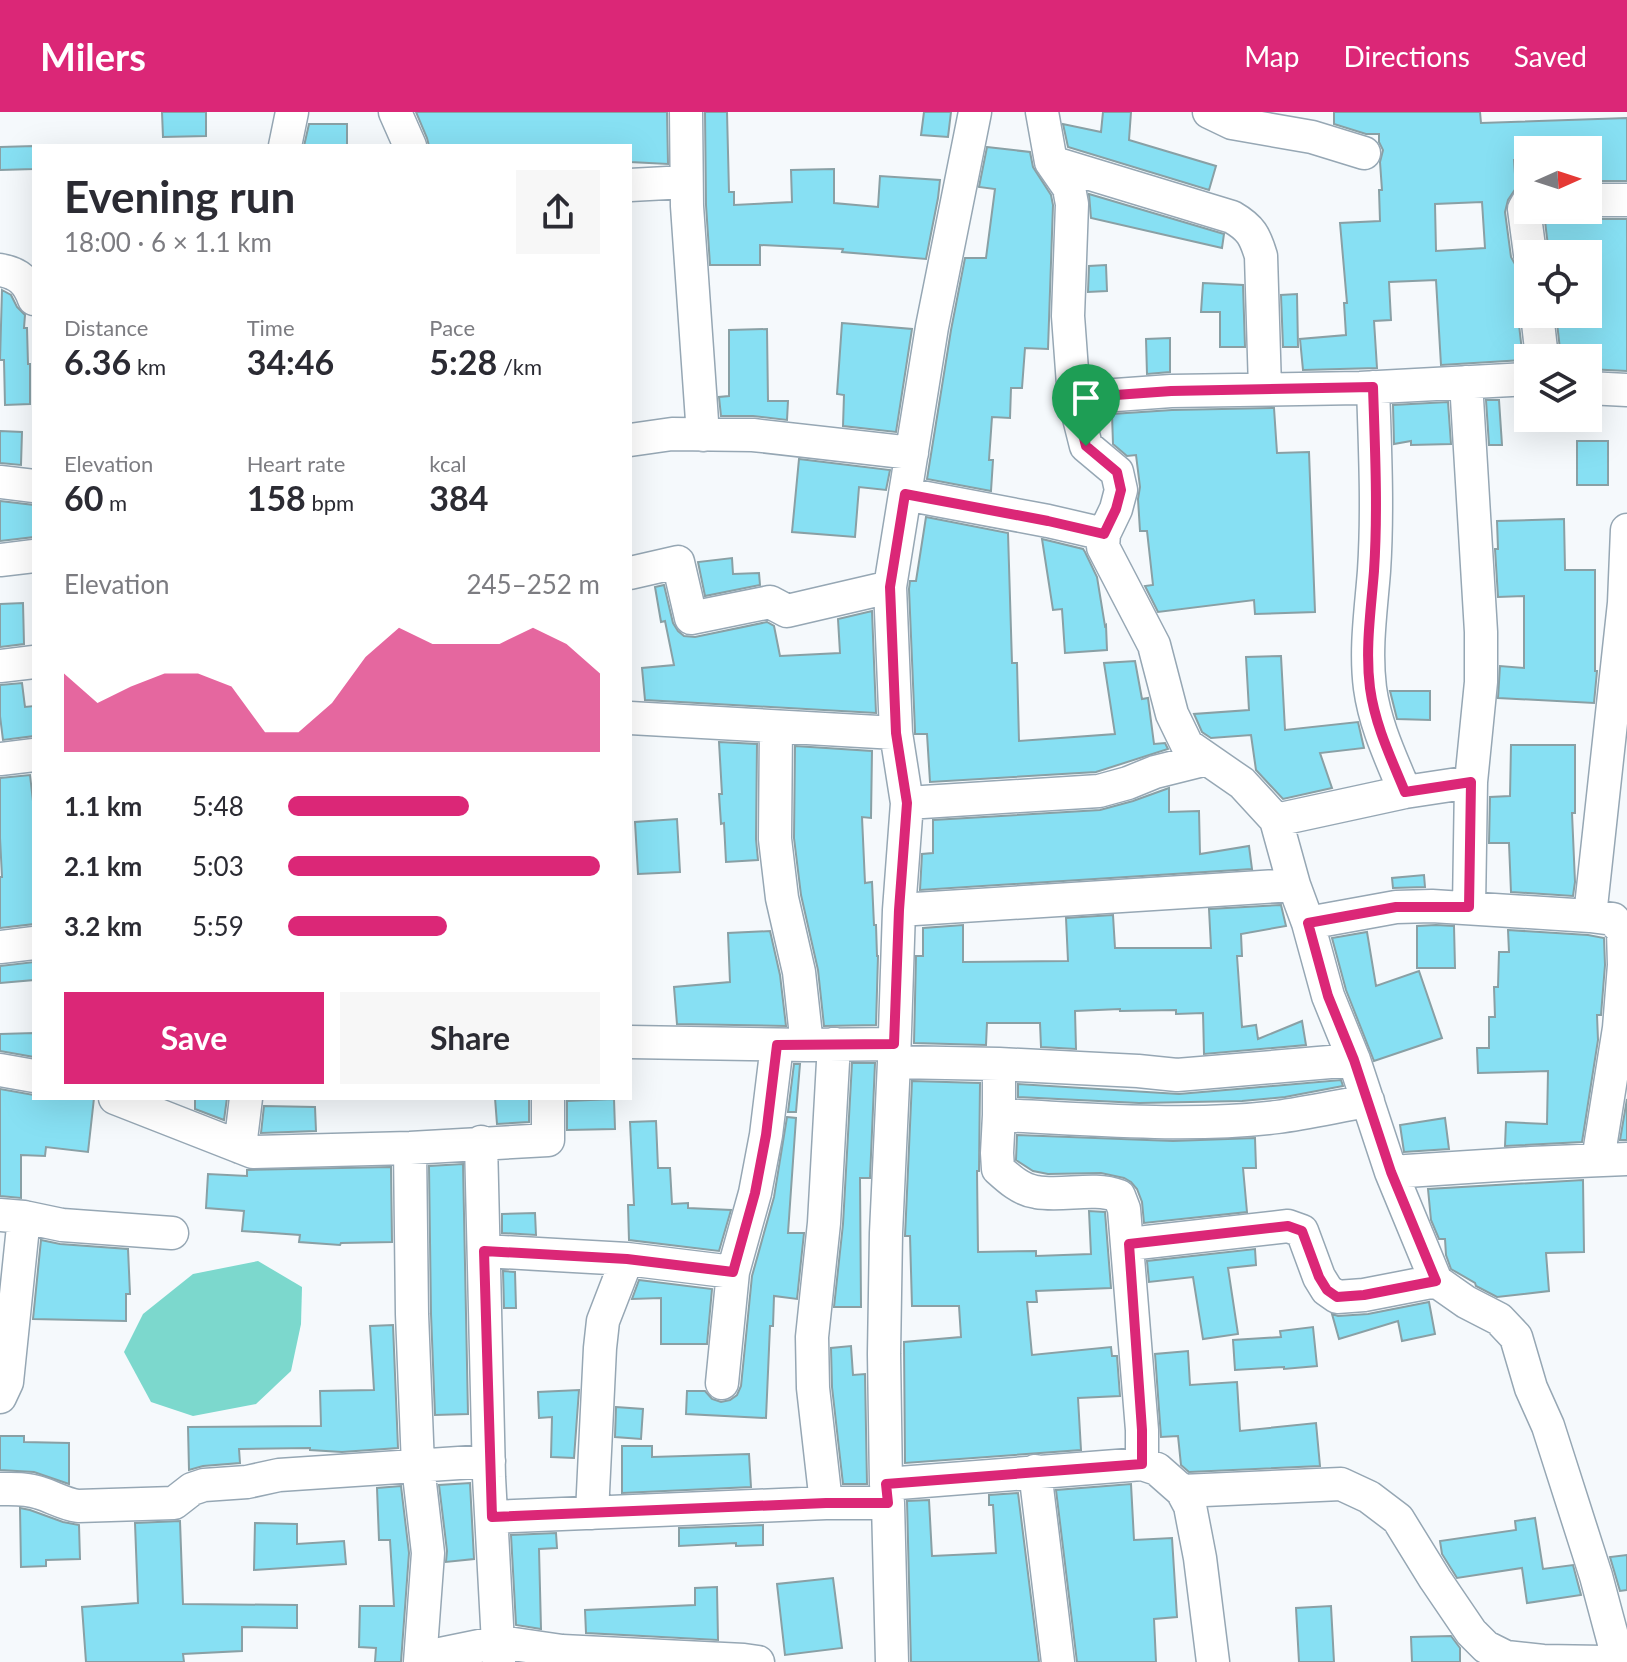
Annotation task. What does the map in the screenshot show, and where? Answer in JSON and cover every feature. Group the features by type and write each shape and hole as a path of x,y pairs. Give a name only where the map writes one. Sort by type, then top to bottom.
{"street":[{"path":"285,144 292,112"},
{"path":"395,112 409,144"},
{"path":"686,112 686,182 703,435"},
{"path":"892,1662 884,1354 886,1233 899,910 907,803 896,733 890,587 932,327 975,112"},
{"path":"1042,112 1051,162 1069,188 1072,204 1068,316 1074,398 1086,446 1117,472 1121,490 1104,534 1103,547 1154,645 1172,714 1187,745 1242,783 1276,820 1328,996 1354,1060 1391,1172 1436,1281 1466,1302 1499,1319 1516,1337 1531,1388 1548,1426 1619,1662"},
{"path":"1209,112 1232,123 1312,137 1364,153"},
{"path":"1051,162 1232,217 1244,224 1255,236 1261,256 1265,389"},
{"path":"632,185 686,182"},
{"path":"1602,200 1627,200"},
{"path":"0,270 28,283 32,294"},
{"path":"1074,398 1171,391 1373,387 1514,380"},
{"path":"1466,382 1481,632 1481,682 1471,782 1469,907"},
{"path":"1373,387 1377,493 1369,633 1370,686 1377,724 1405,792"},
{"path":"1602,389 1627,390"},
{"path":"632,440 672,434 753,435 912,453"},
{"path":"0,482 32,486"},
{"path":"905,494 1104,534"},
{"path":"1590,916 1624,603 1627,530"},
{"path":"0,560 32,556"},
{"path":"632,573 678,562 691,618 770,602 787,611 890,587"},
{"path":"0,666 32,662"},
{"path":"632,718 896,733"},
{"path":"776,727 775,839 782,898 799,972 824,1223 812,1337 813,1388 826,1503"},
{"path":"0,759 32,755"},
{"path":"907,803 1099,791 1207,759"},
{"path":"1276,820 1405,792 1471,782"},
{"path":"899,910 1294,885"},
{"path":"1308,923 1396,907 1469,907 1613,919 1623,931 1624,965 1613,1160 1391,1172"},
{"path":"0,947 32,943"},
{"path":"632,1042 806,1045 999,1064 1177,1075 1354,1060"},
{"path":"722,1383 733,1272 755,1193 766,1135 806,1045"},
{"path":"999,1064 998,1169 1013,1182 1034,1192 1105,1191 1119,1196 1124,1209 1129,1244 1142,1464"},
{"path":"0,1070 32,1076"},
{"path":"120,1100 253,1152 548,1140 548,1100"},
{"path":"240,1147 246,1100"},
{"path":"999,1115 1182,1122 1276,1117 1368,1101"},
{"path":"481,1142 489,1461 499,1652"},
{"path":"410,1148 418,1466 428,1553 420,1660 499,1652 562,1651 758,1662"},
{"path":"0,1397 7,1382 12,1216 62,1225 172,1233"},
{"path":"1129,1244 1288,1226 1302,1231 1319,1277 1327,1290 1337,1297 1436,1281"},
{"path":"484,1251 627,1259 733,1272"},
{"path":"592,1513 603,1321 627,1259"},
{"path":"0,1489 38,1492 78,1506 174,1503 192,1489 204,1485 247,1482 279,1475 489,1461"},
{"path":"492,1517 826,1503 1035,1471 1142,1464 1157,1469 1182,1491 1190,1506 1213,1662"},
{"path":"1035,1471 1058,1662"},
{"path":"1182,1491 1341,1484 1369,1497 1398,1519 1453,1606 1486,1647 1506,1657 1604,1662"}],"shaded area":[{"path":"258,1261 302,1287 301,1324 291,1371 256,1404 193,1416 151,1402 124,1352 143,1314 193,1274"}],"building":[{"path":"162,112 206,112 206,136 163,137"},
{"path":"416,112 667,112 668,164 632,162 632,144 428,144"},
{"path":"705,112 727,112 729,192 734,192 734,205 792,202 791,170 834,169 834,203 878,207 880,176 940,180 926,259 842,252 843,249 760,245 760,265 710,265"},
{"path":"924,112 951,112 948,137 921,135"},
{"path":"1103,112 1131,112 1129,140 1216,166 1209,190 1068,147 1063,124 1101,132"},
{"path":"1334,112 1480,112 1481,123 1627,118 1627,181 1602,181 1602,136 1514,136 1514,191 1505,212 1514,262 1514,328 1519,328 1521,344 1514,344 1514,361 1441,365 1436,280 1389,282 1391,320 1374,321 1377,368 1303,370 1300,339 1346,335 1344,303 1347,303 1340,223 1380,221 1380,162 1383,150 1379,134 1366,134 1334,124","holes":["1482,202 1485,248 1436,251 1435,204"]},
{"path":"309,124 347,124 347,144 304,144"},
{"path":"32,146 32,169 0,170 0,147"},
{"path":"987,147 1030,152 1033,167 1051,195 1053,205 1048,349 1025,348 1022,388 1011,388 1010,418 992,417 989,460 993,460 991,491 927,479 965,258 986,258 995,189 979,187"},
{"path":"1089,194 1224,234 1222,248 1091,218"},
{"path":"1602,219 1627,219 1627,371 1602,370 1602,344 1559,344 1558,328 1602,328 1602,240 1547,240 1545,224 1602,224"},
{"path":"1106,265 1107,291 1088,292 1089,266"},
{"path":"1203,283 1243,285 1245,347 1220,347 1220,312 1201,312"},
{"path":"2,290 11,295 25,315 30,404 5,405 4,360 0,360"},
{"path":"1297,294 1298,347 1283,347 1281,295"},
{"path":"842,323 912,329 896,432 843,426 844,395 837,394"},
{"path":"767,329 768,401 788,401 787,420 721,416 719,397 729,396 729,330"},
{"path":"1170,338 1170,372 1147,374 1146,339"},
{"path":"1486,400 1499,400 1502,445 1489,445"},
{"path":"1448,402 1451,444 1411,445 1411,441 1394,444 1393,405"},
{"path":"1274,408 1277,453 1309,452 1315,612 1255,614 1254,600 1158,612 1145,586 1153,585 1147,531 1140,531 1136,455 1127,456 1113,444 1112,414"},
{"path":"0,431 22,432 21,465 0,463"},
{"path":"1577,441 1608,441 1608,485 1577,485"},
{"path":"799,459 890,470 886,490 859,487 855,537 792,532"},
{"path":"0,501 32,505 32,537 0,541"},
{"path":"926,517 1008,533 1012,663 1017,663 1019,741 1115,734 1104,663 1135,661 1142,699 1148,698 1154,744 1165,743 1168,749 1096,772 930,782 927,734 915,734 909,589 910,581 916,581"},
{"path":"1564,519 1565,570 1595,570 1597,671 1594,703 1498,698 1500,666 1524,668 1524,596 1498,597 1497,521"},
{"path":"1042,539 1085,552 1097,577 1106,625 1107,650 1065,653 1062,609 1053,610"},
{"path":"732,558 733,574 759,573 760,585 705,596 698,562"},
{"path":"664,585 673,623 684,636 695,637 767,622 774,626 780,656 840,653 838,619 872,611 876,713 645,700 642,668 674,665 665,621 661,622 655,587"},
{"path":"23,603 24,644 0,647 0,604"},
{"path":"1281,656 1285,730 1358,722 1364,748 1320,753 1332,788 1283,799 1256,770 1251,735 1211,738 1202,732 1194,714 1249,710 1246,657"},
{"path":"22,683 25,707 32,706 32,736 3,740 0,685"},
{"path":"1390,691 1430,691 1430,720 1397,719"},
{"path":"719,742 757,744 758,860 726,862 719,794 722,794"},
{"path":"1511,745 1575,745 1573,896 1511,892 1509,843 1489,843 1490,797 1510,796"},
{"path":"795,746 872,751 871,818 862,817 865,883 872,882 876,925 876,1025 824,1026 818,970 801,895 794,838"},
{"path":"30,775 32,924 0,928 2,877 0,778"},
{"path":"1169,788 1169,812 1199,811 1200,854 1249,846 1252,869 920,890 922,854 933,853 933,820 1100,810"},
{"path":"677,819 680,872 638,874 635,822"},
{"path":"1424,875 1425,887 1393,888 1392,878"},
{"path":"1281,905 1286,926 1241,934 1242,956 1237,956 1242,1027 1256,1025 1258,1039 1302,1021 1306,1045 1204,1054 1203,1013 1120,1009 1075,1011 1076,1049 1041,1047 1040,1023 987,1023 986,1045 914,1043 916,956 923,956 923,928 963,925 963,962 1068,961 1066,918 1113,915 1115,948 1211,948 1209,909"},
{"path":"1417,926 1454,926 1455,968 1417,968"},
{"path":"1508,930 1604,938 1601,1015 1597,1015 1598,1040 1582,1142 1505,1146 1506,1122 1547,1124 1548,1071 1478,1073 1477,1048 1489,1048 1489,1017 1495,1017 1494,987 1498,987 1499,952 1509,952"},
{"path":"770,931 780,975 786,1026 677,1024 674,987 730,982 728,933"},
{"path":"1367,932 1376,986 1419,971 1442,1038 1374,1061 1346,990 1332,938"},
{"path":"32,962 32,980 0,983 0,966"},
{"path":"32,1033 32,1057 0,1051 0,1034"},
{"path":"852,1063 875,1063 870,1178 860,1178 861,1307 834,1307 843,1224"},
{"path":"794,1064 800,1064 796,1112 788,1112"},
{"path":"1341,1080 1343,1086 1242,1101 1139,1103 1018,1097 1018,1084 1179,1094"},
{"path":"912,1081 980,1083 978,1252 1036,1251 1036,1256 1091,1254 1089,1211 1105,1212 1111,1288 1036,1291 1037,1302 1027,1302 1032,1355 1111,1347 1112,1356 1117,1356 1120,1396 1078,1398 1081,1450 905,1463 904,1342 961,1337 959,1306 912,1306 910,1236 905,1236"},
{"path":"0,1089 32,1095 32,1100 94,1100 88,1152 46,1147 45,1156 21,1155 21,1198 0,1196"},
{"path":"1627,1099 1627,1140 1620,1140"},
{"path":"195,1100 227,1100 224,1120 195,1109"},
{"path":"495,1100 529,1100 529,1122 497,1124"},
{"path":"614,1100 615,1129 567,1130 567,1101"},
{"path":"264,1106 315,1107 316,1131 261,1133"},
{"path":"787,1117 796,1118 788,1233 804,1233 797,1299 774,1296 766,1418 686,1414 687,1391 705,1391 712,1399 721,1402 737,1395 741,1386 752,1276 774,1197"},
{"path":"1445,1118 1449,1149 1404,1152 1400,1125"},
{"path":"656,1121 658,1168 670,1168 672,1204 688,1203 688,1208 731,1210 719,1251 629,1240 628,1205 634,1205 630,1122"},
{"path":"1017,1135 1173,1141 1255,1138 1256,1168 1243,1168 1247,1212 1144,1223 1142,1202 1131,1182 1101,1173 1048,1174 1033,1171 1016,1160"},
{"path":"463,1164 468,1414 435,1415 429,1166"},
{"path":"391,1167 392,1242 340,1245 299,1242 300,1235 242,1231 244,1211 206,1208 208,1174 247,1176 247,1170"},
{"path":"1583,1180 1584,1252 1546,1253 1549,1291 1497,1297 1451,1269 1445,1239 1439,1239 1431,1220 1428,1189"},
{"path":"535,1213 536,1235 502,1233 502,1214"},
{"path":"41,1240 128,1249 130,1294 126,1294 126,1321 33,1319"},
{"path":"1255,1249 1256,1265 1228,1268 1238,1334 1203,1339 1193,1277 1149,1282 1147,1261"},
{"path":"503,1271 515,1272 516,1308 504,1308"},
{"path":"639,1280 712,1289 707,1344 661,1344 661,1298 632,1299"},
{"path":"1429,1302 1435,1334 1402,1341 1398,1321 1339,1339 1332,1314 1368,1314"},
{"path":"393,1325 398,1448 342,1452 310,1448 239,1449 240,1463 189,1470 188,1427 321,1426 320,1391 374,1390 370,1326"},
{"path":"1313,1327 1317,1366 1235,1370 1233,1340 1281,1337 1280,1331"},
{"path":"851,1346 853,1375 865,1374 867,1484 843,1484 832,1387 831,1348"},
{"path":"1188,1351 1190,1385 1237,1382 1240,1431 1316,1423 1320,1466 1189,1472 1181,1465 1178,1436 1161,1437 1155,1354"},
{"path":"579,1390 574,1458 551,1457 552,1417 539,1418 538,1392"},
{"path":"616,1407 643,1409 641,1439 615,1437"},
{"path":"0,1436 24,1436 24,1442 69,1443 69,1484 34,1472 0,1470"},
{"path":"622,1446 652,1446 652,1457 749,1454 751,1487 622,1493"},
{"path":"470,1483 474,1559 446,1562 439,1485"},
{"path":"1131,1484 1134,1540 1172,1538 1177,1617 1154,1619 1156,1662 1077,1662 1056,1490"},
{"path":"401,1486 409,1553 401,1662 375,1662 376,1648 359,1647 360,1606 394,1606 390,1540 379,1540 377,1488"},
{"path":"1018,1493 1039,1662 911,1662 907,1501 929,1500 932,1556 996,1553 993,1505 989,1505 989,1495"},
{"path":"20,1508 79,1525 80,1559 46,1560 46,1566 21,1567"},
{"path":"1535,1518 1543,1569 1573,1565 1581,1595 1527,1603 1522,1568 1457,1578 1442,1554 1440,1541 1516,1530 1515,1521"},
{"path":"180,1521 183,1604 297,1605 297,1628 242,1627 242,1651 183,1654 184,1662 86,1662 82,1607 138,1603 135,1523"},
{"path":"255,1523 297,1524 297,1544 344,1541 346,1564 254,1570"},
{"path":"763,1525 763,1545 679,1546 679,1528"},
{"path":"556,1533 557,1548 539,1549 541,1629 516,1625 511,1535"},
{"path":"1627,1555 1627,1590 1620,1591 1610,1557"},
{"path":"833,1578 842,1648 785,1655 777,1584"},
{"path":"717,1587 718,1640 586,1633 585,1610 695,1605 695,1588"},
{"path":"1331,1606 1334,1662 1299,1662 1296,1608"},
{"path":"1451,1636 1460,1648 1460,1662 1412,1662 1411,1637"}],"route":[{"path":"1373,387 1377,493 1369,633 1370,686 1377,724 1405,792 1471,782 1469,907 1396,907 1308,923 1328,996 1354,1060 1391,1172 1436,1281 1337,1297 1327,1290 1319,1277 1302,1231 1288,1226 1129,1244 1142,1464 886,1484 888,1503 492,1517 484,1251 627,1259 733,1272 755,1193 777,1045 894,1044 907,803 896,733 890,587 905,494 1104,534 1121,490 1117,472 1086,446 1074,398 1171,391 1373,387"}]}
